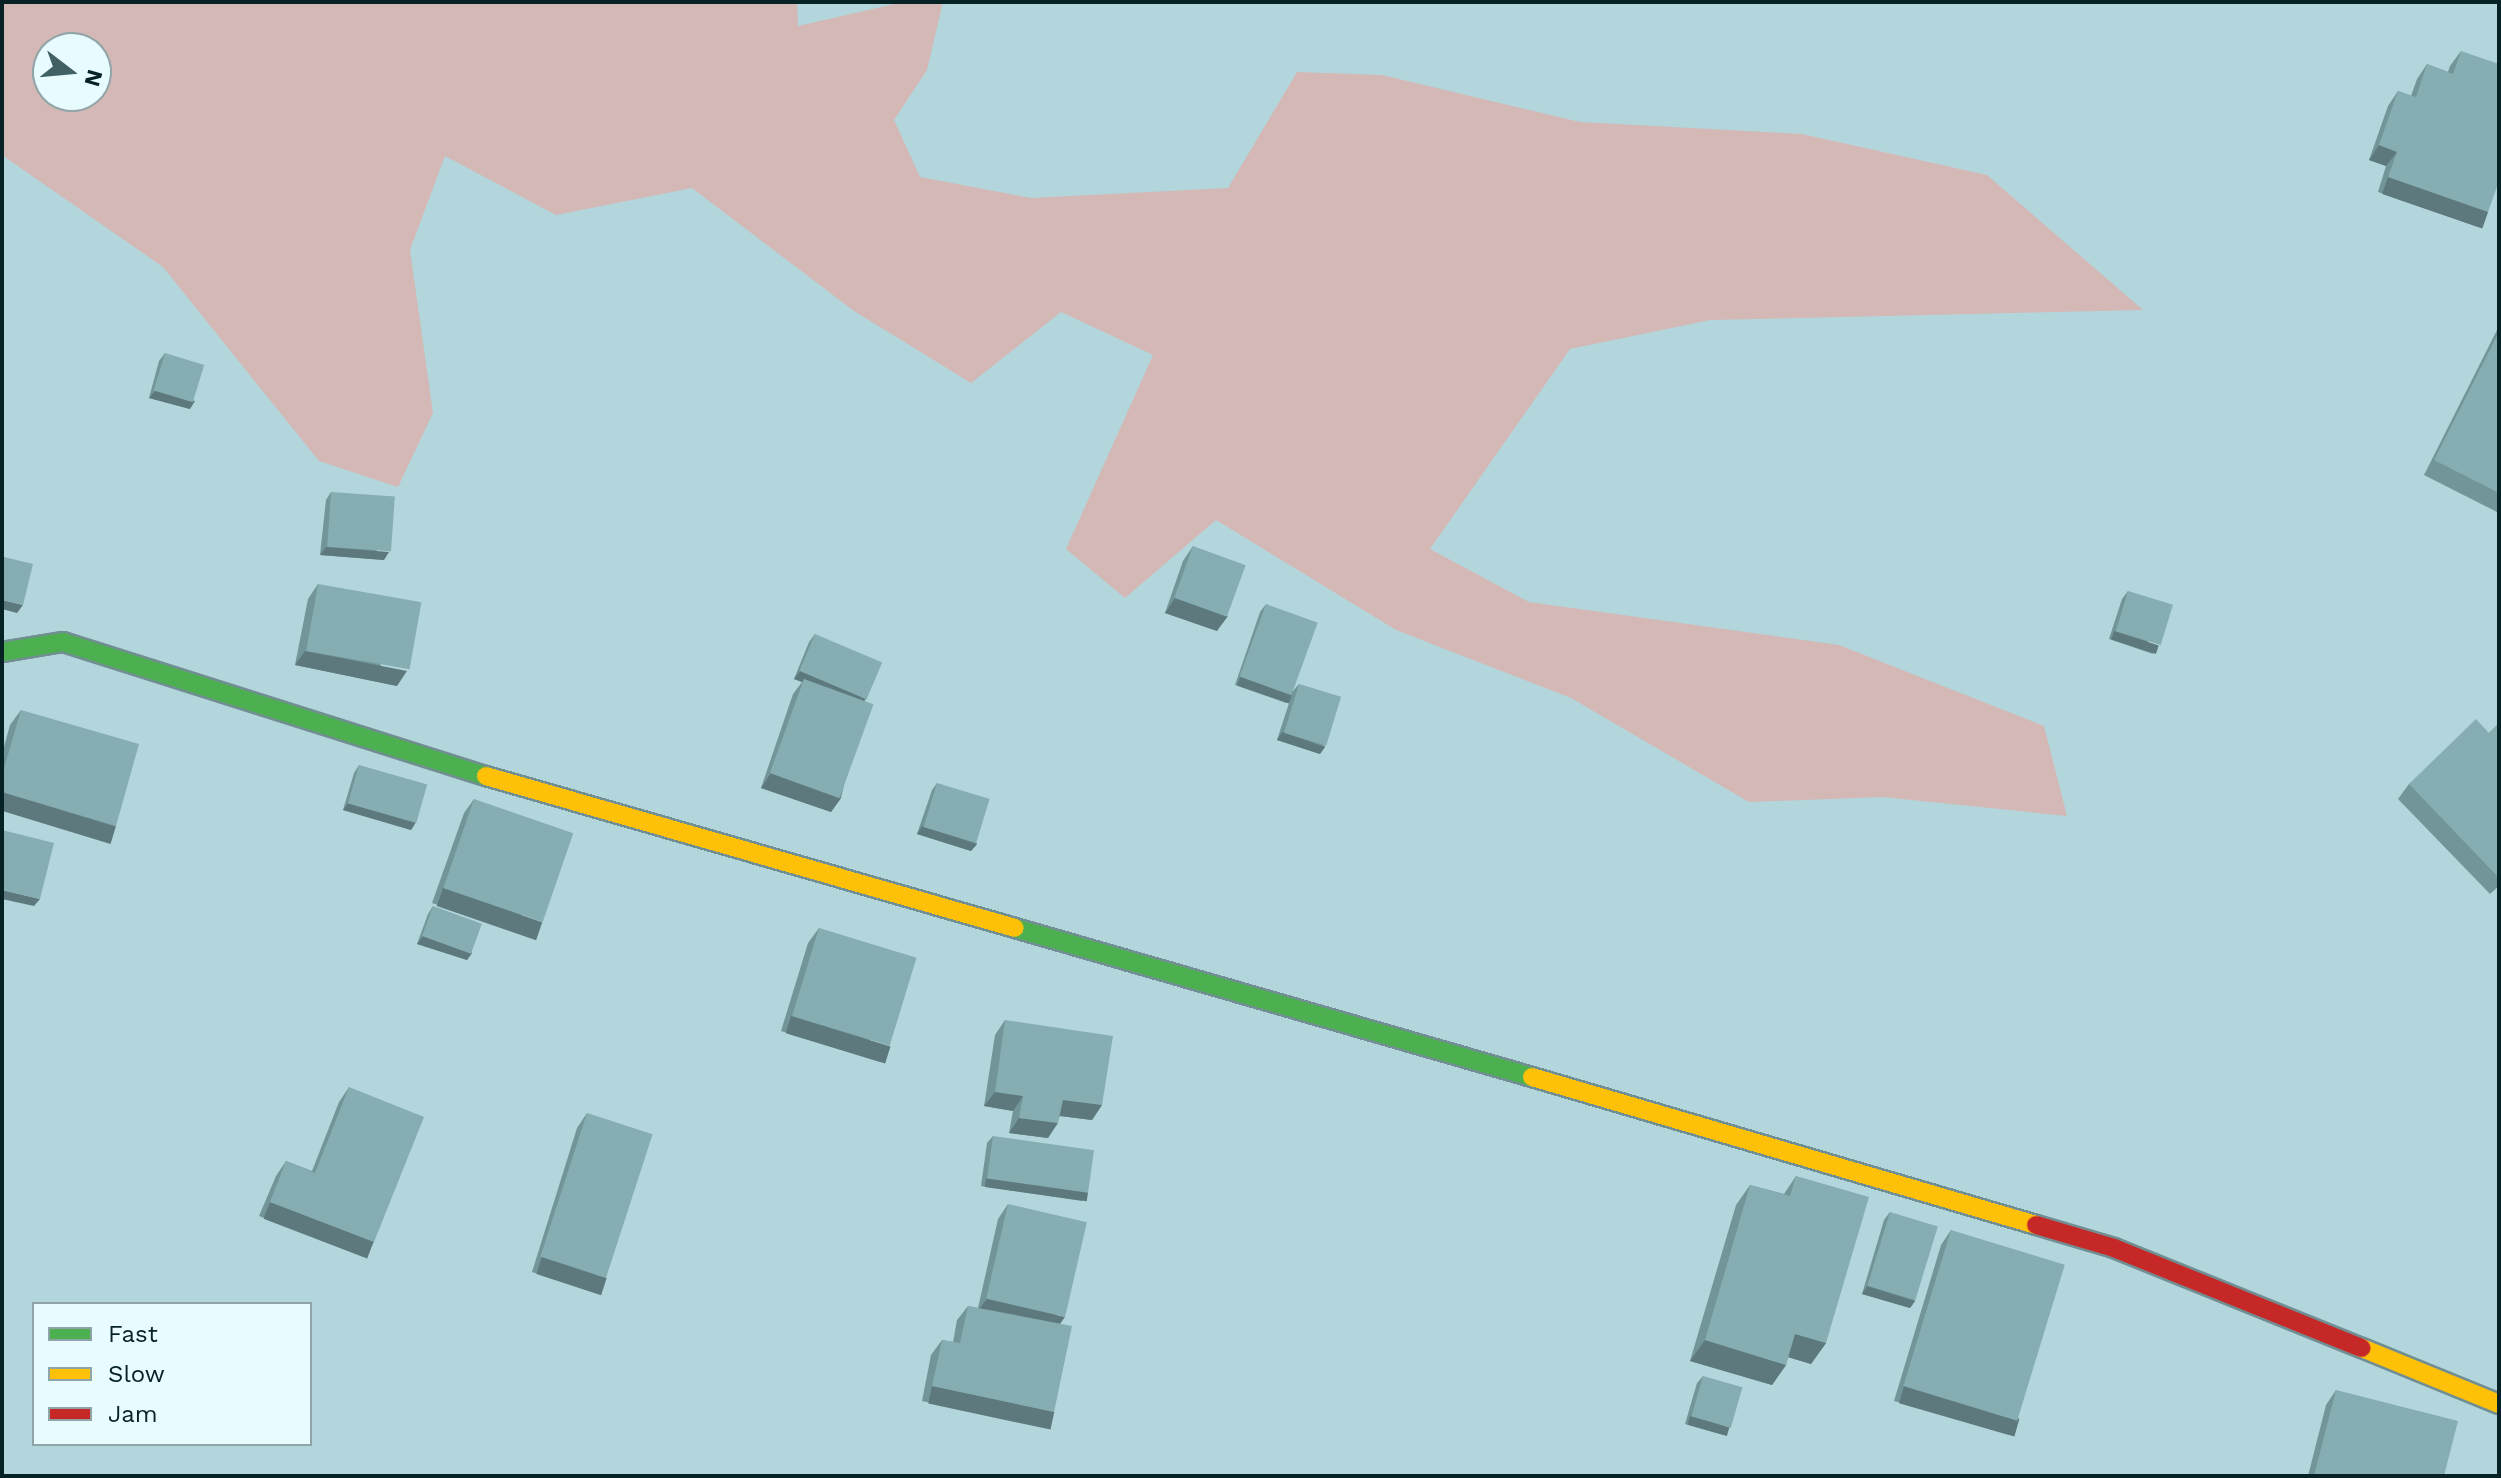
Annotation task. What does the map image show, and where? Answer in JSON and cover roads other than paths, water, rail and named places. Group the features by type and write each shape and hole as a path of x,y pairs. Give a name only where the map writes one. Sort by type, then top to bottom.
{"street":[{"path":"2,652 63,642 341,734 1832,1163 2114,1248 2499,1404"}]}
